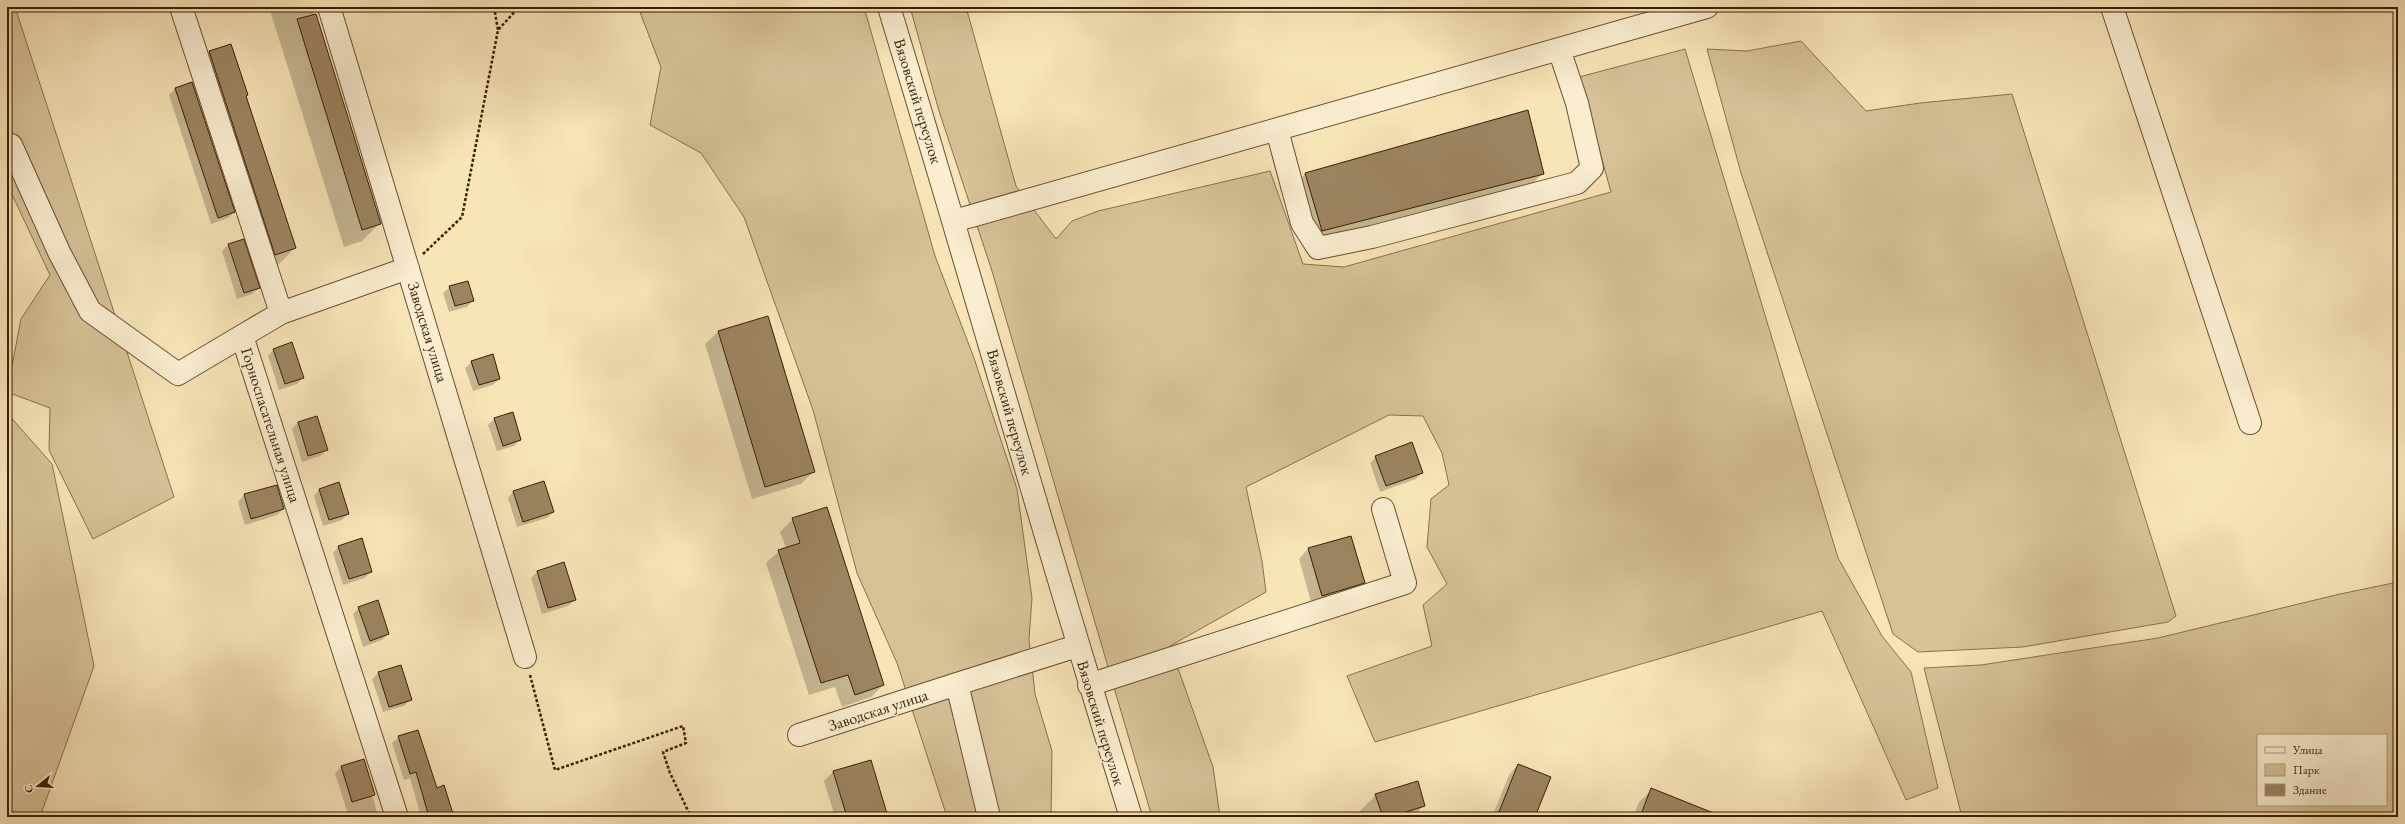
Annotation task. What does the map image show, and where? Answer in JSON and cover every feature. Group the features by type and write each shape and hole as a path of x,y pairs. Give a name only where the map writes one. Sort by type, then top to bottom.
{"street":[{"path":"181,7 281,313"},
{"name":"Заводская улица","path":"329,7 525,657"},
{"name":"Вязовский переулок","path":"889,7 954,222 1077,646 1131,817"},
{"path":"954,222 1707,7"},
{"path":"2112,7 2250,423"},
{"path":"1277,130 1302,223 1318,248 1372,238 1577,183 1592,168 1577,103 1559,49"},
{"path":"11,145 59,252 90,311 178,374 242,336"},
{"name":"Горноспасательная улица","path":"397,817 242,336 281,313 408,268"},
{"path":"1089,685 1405,583 1384,509"},
{"name":"Заводская улица","path":"799,735 1077,646"},
{"path":"957,684 989,817"}],"path":[{"path":"408,268 462,217 498,30 494,7"},
{"path":"498,30 519,7"},
{"path":"525,657 555,770 684,726 686,743 663,752 670,773 691,817"}],"green space":[{"path":"7,7 15,7 174,497 93,539 49,450 50,408 7,392 21,319 50,275 7,184"},
{"path":"638,7 864,7 935,256 974,358 1017,489 1032,598 1029,639 1035,694 1052,751 1051,817 947,817 897,663 857,573 813,410 744,217 701,153 650,125 661,67"},
{"path":"910,7 966,7 1016,186 1056,239 1072,221 1098,211 1270,171 1303,264 1344,267 1611,192 1579,77 1685,49 1838,558 1882,636 1911,672 1938,788 1906,800 1822,611 1375,742 1347,676 1432,646 1423,605 1447,584 1427,547 1431,499 1449,485 1442,453 1423,416 1389,415 1246,487 1262,561 1266,592 1170,646 1213,767 1220,817 1152,817 992,271 939,111"},
{"path":"1801,41 1866,111 1920,103 2012,94 2176,616 2168,622 2023,647 1918,652 1893,634 1741,173 1707,49 1747,51"},
{"path":"7,413 52,464 94,666 40,817 7,817"},
{"path":"2398,582 2398,817 1962,817 1924,668 1981,665 2158,638 2340,594"}],"building":[{"path":"316,14 381,224 362,230 297,19"},
{"path":"231,44 248,95 246,96 296,248 275,255 209,51"},
{"path":"192,82 235,212 218,218 175,88"},
{"path":"1528,110 1544,174 1322,231 1305,173"},
{"path":"244,239 260,288 244,293 228,244"},
{"path":"468,281 474,301 455,306 449,286"},
{"path":"768,316 815,472 765,487 718,331"},
{"path":"292,342 304,378 285,384 273,349"},
{"path":"493,354 500,379 479,385 471,361"},
{"path":"513,412 521,440 503,446 494,418"},
{"path":"317,416 328,450 308,456 298,422"},
{"path":"1412,442 1423,473 1386,486 1375,456"},
{"path":"544,481 554,512 523,522 513,491"},
{"path":"339,482 349,514 329,520 319,489"},
{"path":"277,485 284,509 251,519 244,494"},
{"path":"827,507 884,685 855,695 848,675 821,683 778,550 800,543 792,518"},
{"path":"1351,536 1365,583 1322,596 1308,548"},
{"path":"362,538 372,572 349,579 338,546"},
{"path":"564,562 576,600 548,608 537,571"},
{"path":"378,600 389,634 370,641 358,607"},
{"path":"401,665 412,700 389,707 378,672"},
{"path":"418,730 437,788 444,785 454,817 429,817 416,772 410,774 398,736"},
{"path":"364,759 375,795 352,802 341,766"},
{"path":"871,760 888,817 847,817 833,771"},
{"path":"1518,764 1551,777 1535,817 1497,817"},
{"path":"1418,781 1425,806 1390,817 1383,817 1375,794"},
{"path":"1651,788 1721,816 1721,817 1640,817"}]}
